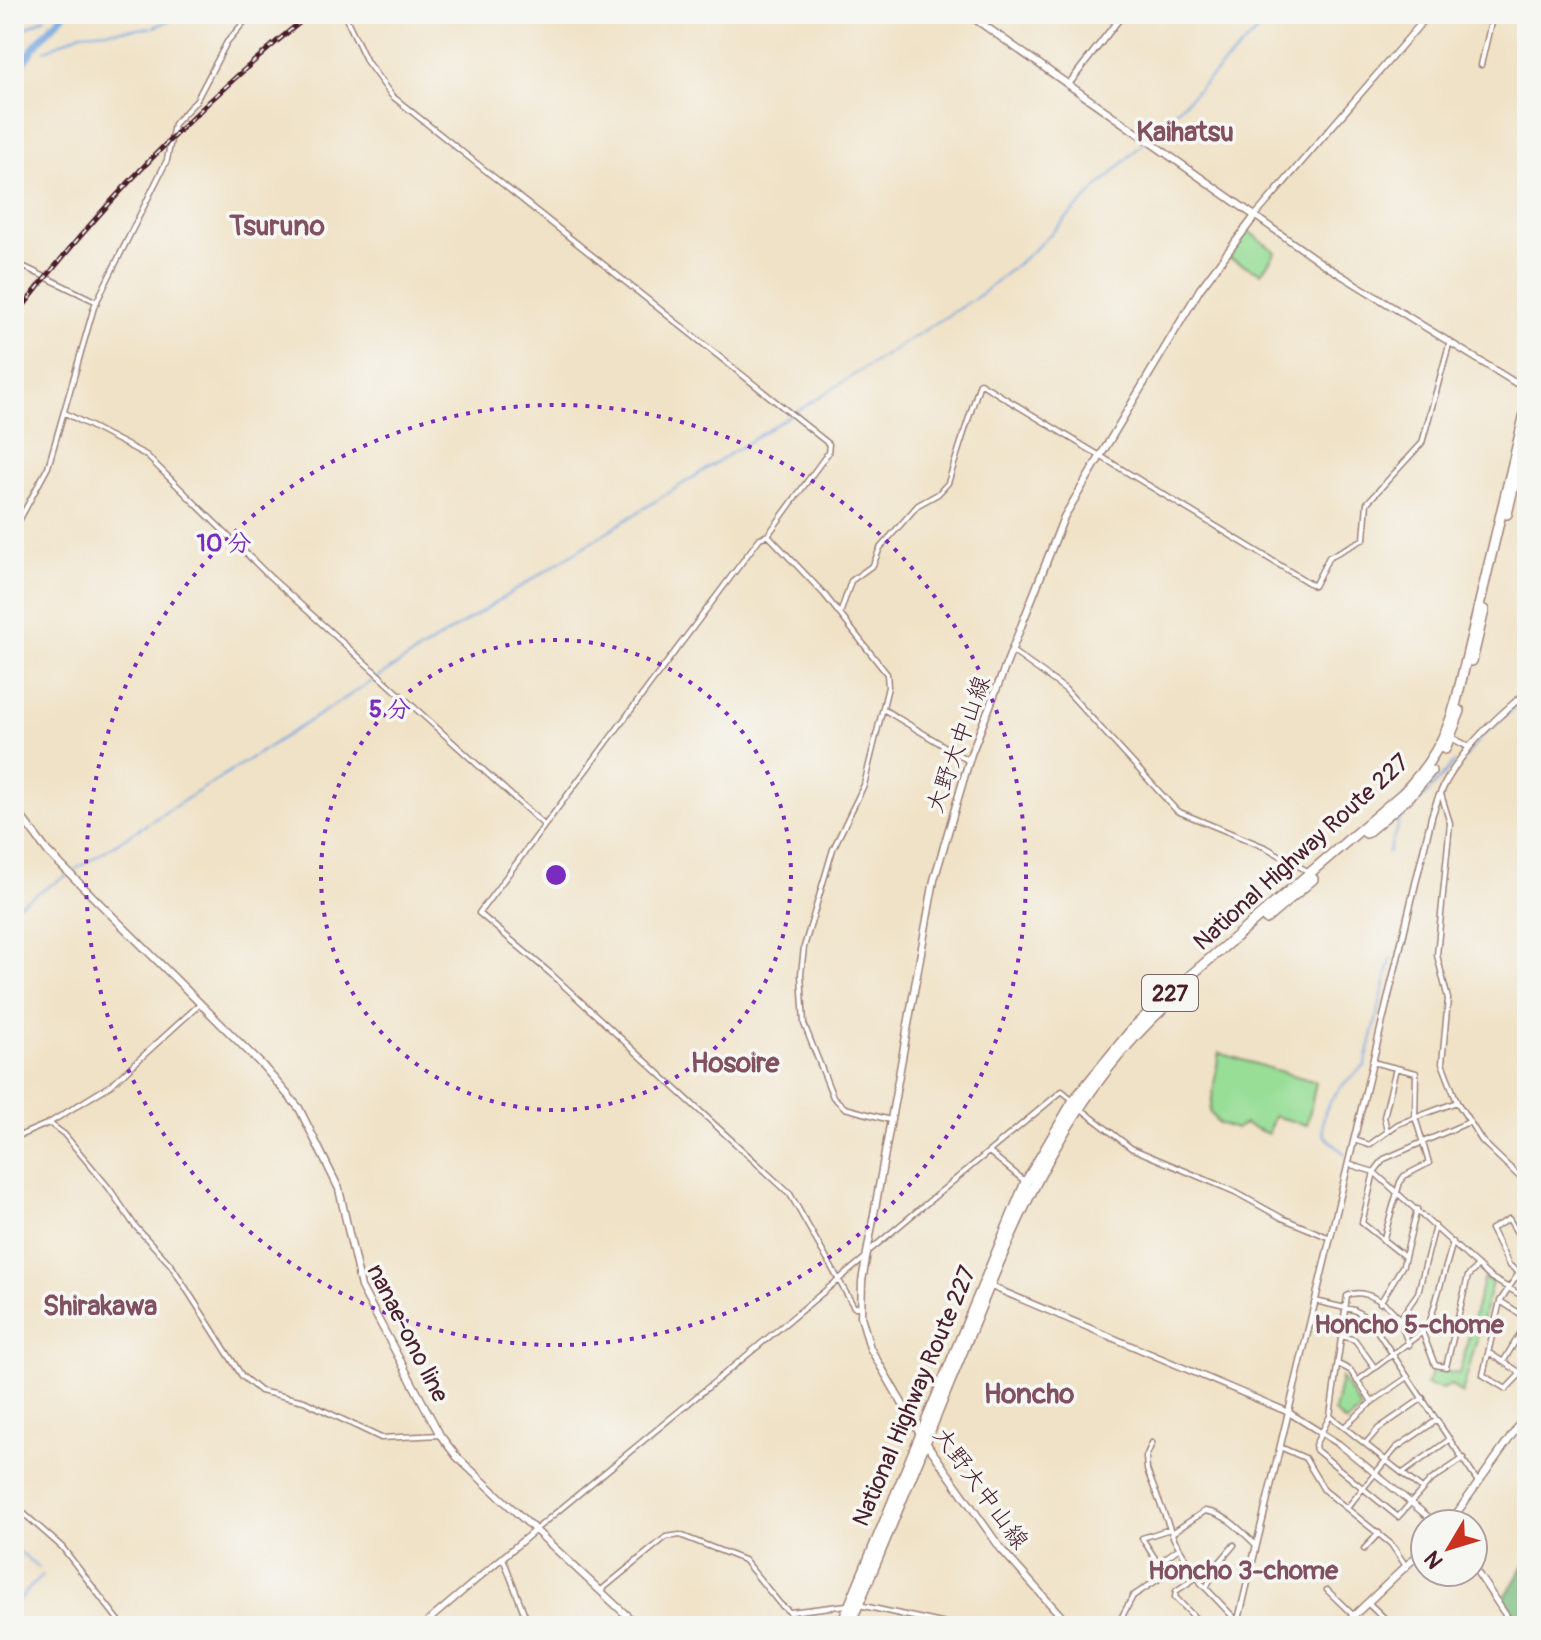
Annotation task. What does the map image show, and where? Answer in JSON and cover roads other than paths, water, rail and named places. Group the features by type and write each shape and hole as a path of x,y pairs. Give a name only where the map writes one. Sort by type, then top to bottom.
{"highway":[{"name":"National Highway Route 227","path":"1520,460 1527,405"},
{"name":"National Highway Route 227","path":"841,1626 854,1604 1029,1184 1076,1103 1134,1027 1313,875 1403,793 1424,771 1448,736 1527,431"},
{"name":"National Highway Route 227","path":"849,1626 854,1604"}],"main road":[{"path":"968,14 1255,216"},
{"name":"大野大中山線","path":"1070,1626 1001,1549 922,1438 870,1348 860,1307 866,1255 934,880 969,761 1064,517 1200,289 1255,216"},
{"name":"nanae-ono line","path":"14,807 69,874 280,1084 299,1108 339,1189 352,1260 361,1287 440,1435 457,1457 638,1626"},
{"path":"1460,1508 1527,1414"},
{"path":"1343,1626 1409,1563"}],"street":[{"path":"14,530 39,488 65,413 80,350 97,302 167,160 174,124 196,101 227,42 251,14"},
{"path":"344,14 367,62 392,96 792,414 830,448 768,535 760,538 479,913 550,973 790,1194 854,1307 860,1307"},
{"path":"1068,85 1123,14"},
{"path":"1429,14 1255,216 1323,264 1527,390"},
{"path":"1481,65 1493,14"},
{"path":"14,262 97,302"},
{"path":"840,614 851,581 873,565 880,548 918,505 938,494 948,483 980,383 1314,586 1327,560 1362,541 1367,503 1419,449 1450,341"},
{"path":"65,413 150,458 268,575 544,825"},
{"path":"768,535 840,614 855,638 884,667 888,687 864,785 833,849 804,947 801,974 804,1024 833,1097 845,1108 890,1120"},
{"path":"1012,651 1065,689 1183,816 1267,848 1313,875"},
{"path":"1238,1625 1372,1062 1440,792 1482,730 1527,692"},
{"path":"883,709 969,761"},
{"path":"1448,736 1469,747"},
{"path":"1440,792 1450,823 1437,955 1448,999 1441,1057 1457,1102 1469,1122 1492,1152 1527,1184"},
{"path":"14,1138 49,1123 111,1085 200,1004"},
{"path":"1372,1062 1416,1073 1415,1117 1429,1163 1404,1176 1396,1190 1383,1241"},
{"path":"1387,1131 1384,1117 1396,1068"},
{"path":"422,1626 1062,1091 1131,1148 1223,1186 1282,1218 1330,1238"},
{"path":"1354,1140 1369,1145 1387,1131 1415,1117 1457,1102"},
{"path":"1405,1257 1362,1223 1374,1172 1384,1159 1469,1122"},
{"path":"49,1123 64,1134 109,1188 135,1226 171,1265 242,1376 253,1386 267,1394 304,1401 381,1438 440,1435"},
{"path":"989,1152 1029,1184"},
{"path":"1348,1164 1374,1172 1478,1266 1527,1299"},
{"path":"1380,1303 1405,1257 1417,1209"},
{"path":"1517,1271 1509,1265 1491,1229 1509,1219 1527,1250"},
{"path":"1399,1320 1418,1293 1435,1226"},
{"path":"1357,1381 1423,1334 1435,1315 1453,1242"},
{"path":"1527,1261 1517,1271 1500,1301 1483,1375 1506,1389 1527,1367"},
{"path":"1423,1334 1435,1365 1446,1367 1468,1276 1478,1266"},
{"path":"986,1284 1288,1412 1321,1431 1419,1508"},
{"path":"1409,1345 1399,1320 1380,1303 1359,1292 1347,1296 1330,1416 1321,1431 1316,1450 1398,1517 1423,1489 1464,1458"},
{"path":"1315,1301 1346,1307 1369,1319 1479,1482"},
{"path":"1500,1301 1527,1320 1503,1362"},
{"path":"1342,1336 1355,1340 1375,1368"},
{"path":"1488,1353 1521,1373"},
{"path":"1338,1364 1350,1370 1372,1402"},
{"path":"1344,1427 1372,1402 1408,1377"},
{"path":"1366,1443 1378,1429 1423,1398"},
{"path":"1330,1416 1423,1489"},
{"path":"1347,1508 1396,1448 1437,1420"},
{"path":"1403,1473 1451,1439"},
{"path":"1152,1443 1146,1457 1147,1470 1179,1548 1197,1577 1238,1625"},
{"path":"1280,1447 1305,1458 1324,1490 1379,1533 1406,1566"},
{"path":"14,1505 62,1547 123,1626"},
{"path":"1179,1548 1158,1563 1142,1538 1171,1531 1205,1511 1228,1519 1257,1546"},
{"path":"1364,1549 1379,1533"},
{"path":"600,1591 666,1537 680,1535 744,1560 806,1626"},
{"path":"1206,1588 1218,1564 1234,1545"},
{"path":"503,1558 529,1626"},
{"path":"1117,1626 1133,1596 1186,1561"},
{"path":"1197,1577 1176,1591 1175,1597 1203,1626"},
{"path":"1488,1588 1513,1626"},
{"path":"1327,1590 1354,1616"},
{"path":"1368,1603 1392,1626"},
{"path":"790,1612 854,1604 955,1626"}],"waterway":[{"path":"14,77 36,44 64,14"},
{"path":"154,27 185,14"},
{"path":"73,871 980,295 1035,249 1275,14"},
{"path":"14,35 45,18"},
{"path":"50,22 53,25"},
{"path":"44,51 81,33 151,28"},
{"path":"36,44 39,47"},
{"path":"1465,758 1482,736 1527,697"},
{"path":"1388,853 1401,816 1425,796 1454,763"},
{"path":"14,907 68,875"},
{"path":"1345,1154 1325,1136 1324,1116 1333,1096 1365,1066 1391,958"},
{"path":"14,1547 39,1568"},
{"path":"16,1603 42,1575"},
{"path":"522,1612 527,1626"}],"railway":[{"path":"14,318 81,235 153,157 229,83 310,14"}],"district":[{"name":"Kaihatsu","path":"1185,131"},
{"name":"Tsuruno","path":"277,225"},
{"name":"Hosoire","path":"735,1062"},
{"name":"Shirakawa","path":"100,1305"},
{"name":"Honcho 5-chome","path":"1409,1324"},
{"name":"Honcho","path":"1029,1393"},
{"name":"Honcho 3-chome","path":"1243,1570"}]}
